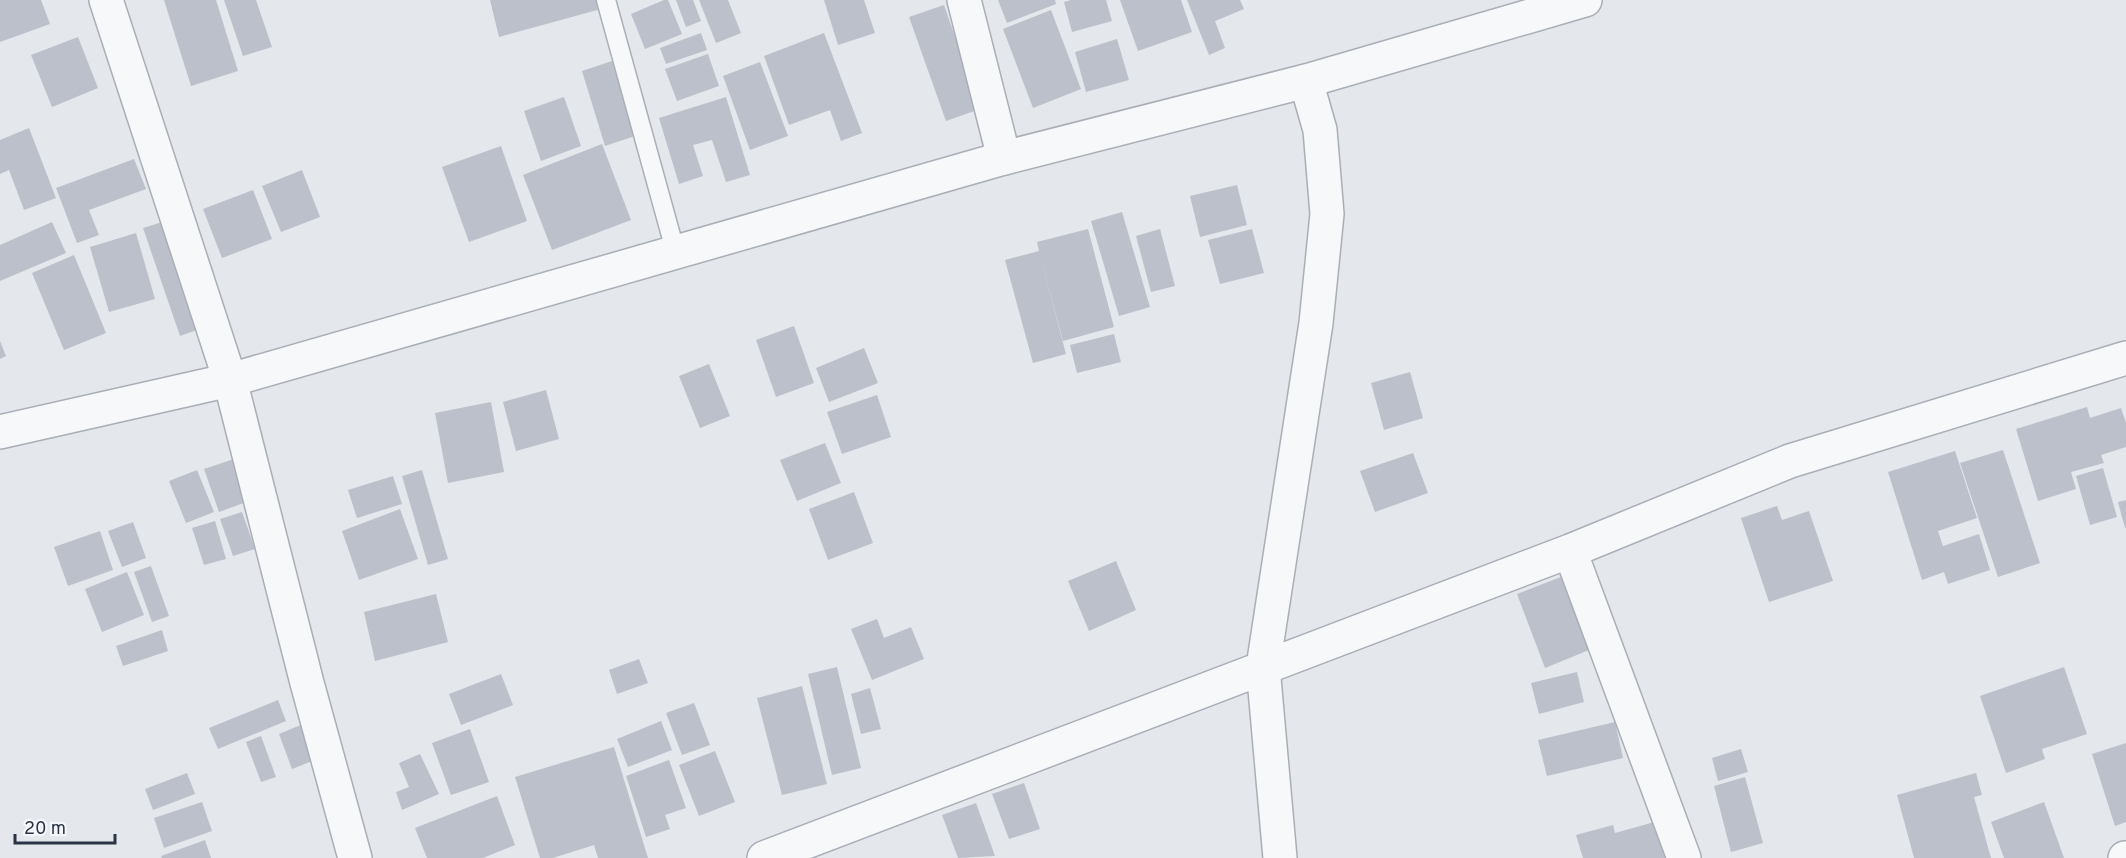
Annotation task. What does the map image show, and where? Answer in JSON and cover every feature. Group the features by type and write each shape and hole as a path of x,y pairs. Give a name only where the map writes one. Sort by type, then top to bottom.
{"street":[{"path":"106,0 230,380 304,672 355,858"},
{"path":"964,0 1004,158"},
{"path":"0,432 230,380 675,250 1004,158 1306,81 1585,0"},
{"path":"1280,858 1263,667 1316,323 1328,214 1320,130 1306,81"},
{"path":"764,858 1570,551 1790,461 2126,358"},
{"path":"1570,551 1684,858"}],"lane":[{"path":"606,0 675,250"}],"building":[{"path":"0,0 41,0 50,24 0,42"},
{"path":"164,0 216,0 238,71 191,86"},
{"path":"224,0 256,0 272,47 243,56"},
{"path":"490,0 599,0 601,9 499,37"},
{"path":"668,0 682,34 645,49 631,14"},
{"path":"676,0 693,0 701,21 686,27"},
{"path":"699,0 728,0 741,33 716,43"},
{"path":"824,0 864,0 875,33 838,45"},
{"path":"998,0 1055,0 1056,4 1007,23"},
{"path":"1106,0 1112,21 1072,32 1064,2"},
{"path":"1120,0 1181,0 1192,32 1138,51"},
{"path":"1187,0 1240,0 1244,9 1215,21 1225,48 1209,55"},
{"path":"944,5 980,109 946,121 909,17"},
{"path":"1051,10 1081,89 1033,108 1003,29"},
{"path":"701,33 707,50 666,64 660,48"},
{"path":"824,33 862,133 841,141 830,110 789,125 764,56"},
{"path":"78,37 98,88 52,107 31,55"},
{"path":"1117,39 1129,80 1086,92 1075,52"},
{"path":"708,54 719,86 677,101 665,69"},
{"path":"612,61 635,136 605,146 582,71"},
{"path":"760,62 788,136 750,150 723,76"},
{"path":"564,97 581,146 541,161 524,111"},
{"path":"726,97 750,175 726,182 712,140 693,145 703,176 679,184 659,118"},
{"path":"29,128 56,198 24,210 9,170 0,174 0,140"},
{"path":"602,144 631,220 552,250 523,175"},
{"path":"501,146 527,221 469,242 442,167"},
{"path":"134,159 146,189 89,210 99,235 77,243 56,188"},
{"path":"302,170 320,217 281,232 262,186"},
{"path":"1237,185 1247,225 1200,237 1190,196"},
{"path":"253,190 272,239 222,258 203,209"},
{"path":"1122,212 1150,307 1119,316 1091,221"},
{"path":"175,218 211,325 180,336 143,228"},
{"path":"52,222 66,253 0,281 0,245"},
{"path":"1088,229 1114,327 1063,341 1040,256 1066,354 1033,363 1005,260 1039,251 1037,242"},
{"path":"1160,229 1175,286 1151,292 1136,236"},
{"path":"1252,229 1264,273 1220,284 1208,240"},
{"path":"136,233 155,299 109,312 90,247"},
{"path":"74,255 106,333 64,350 32,273"},
{"path":"794,326 814,383 776,397 756,340"},
{"path":"1114,334 1121,362 1077,373 1070,345"},
{"path":"0,341 6,356 0,359"},
{"path":"864,348 878,383 829,402 816,368"},
{"path":"709,364 730,416 700,428 679,376"},
{"path":"1410,372 1423,418 1384,430 1371,383"},
{"path":"546,390 559,439 516,451 503,402"},
{"path":"877,395 891,437 842,454 827,412"},
{"path":"491,402 504,472 448,483 435,413"},
{"path":"2087,407 2090,418 2121,408 2126,423 2126,447 2101,455 2104,463 2071,472 2076,489 2038,501 2016,429"},
{"path":"825,443 841,483 797,501 780,460"},
{"path":"2003,450 2040,563 1998,577 1960,463"},
{"path":"1955,451 1977,518 1938,531 1943,546 1979,534 1990,570 1948,584 1944,572 1922,580 1888,472"},
{"path":"1413,453 1428,493 1375,512 1360,471"},
{"path":"234,459 249,501 219,512 204,469"},
{"path":"2103,468 2117,517 2090,525 2076,476"},
{"path":"197,470 214,512 186,523 169,481"},
{"path":"422,470 448,559 428,565 402,476"},
{"path":"393,476 402,504 357,518 348,490"},
{"path":"854,492 873,543 828,560 809,509"},
{"path":"2126,500 2126,528 2125,528 2118,502"},
{"path":"1777,506 1782,520 1809,511 1833,581 1769,602 1741,518"},
{"path":"400,509 418,559 359,580 342,531"},
{"path":"242,512 255,549 233,556 220,519"},
{"path":"215,521 226,559 204,565 192,528"},
{"path":"133,522 146,558 122,567 108,531"},
{"path":"100,531 113,570 68,586 54,547"},
{"path":"1116,561 1136,610 1089,631 1068,581"},
{"path":"151,566 169,616 152,622 134,572"},
{"path":"127,572 144,615 102,632 85,589"},
{"path":"1566,575 1594,648 1545,668 1517,594"},
{"path":"436,594 448,642 375,661 364,612"},
{"path":"877,619 884,638 911,627 924,659 872,680 851,629"},
{"path":"162,630 168,651 123,666 116,646"},
{"path":"639,659 648,683 617,694 609,670"},
{"path":"837,667 861,768 832,775 808,674"},
{"path":"2064,667 2087,734 2042,749 2045,759 2006,773 1980,696"},
{"path":"1577,672 1584,702 1539,714 1531,683"},
{"path":"501,674 513,705 461,725 449,694"},
{"path":"802,686 827,784 782,795 757,698"},
{"path":"870,688 881,729 861,734 851,694"},
{"path":"278,700 286,721 218,749 209,728"},
{"path":"694,703 710,745 682,755 666,713"},
{"path":"661,721 672,750 628,767 617,739"},
{"path":"1615,722 1623,758 1547,776 1538,740"},
{"path":"303,724 317,759 292,769 279,734"},
{"path":"470,729 489,782 451,795 432,743"},
{"path":"261,736 276,777 261,782 246,742"},
{"path":"2126,743 2126,822 2115,826 2092,754"},
{"path":"614,747 648,858 598,858 594,845 553,858 540,858 515,777"},
{"path":"1741,749 1748,772 1718,781 1712,758"},
{"path":"715,751 735,802 699,816 679,765"},
{"path":"420,754 439,794 402,810 396,792 409,787 399,763"},
{"path":"669,760 686,808 665,815 670,829 646,837 626,776"},
{"path":"187,773 195,794 153,810 145,789"},
{"path":"1976,773 1982,795 1974,797 1991,858 1914,858 1897,795"},
{"path":"1745,777 1763,843 1731,852 1714,786"},
{"path":"1024,783 1040,829 1009,839 992,794"},
{"path":"497,796 515,845 483,858 427,858 415,828"},
{"path":"202,802 212,831 164,848 154,818"},
{"path":"2044,802 2064,858 2004,858 1991,822"},
{"path":"976,803 995,856 958,858 942,815"},
{"path":"1658,821 1668,858 1583,858 1576,835 1613,825 1615,833"},
{"path":"205,840 211,858 162,858 161,856"}]}
